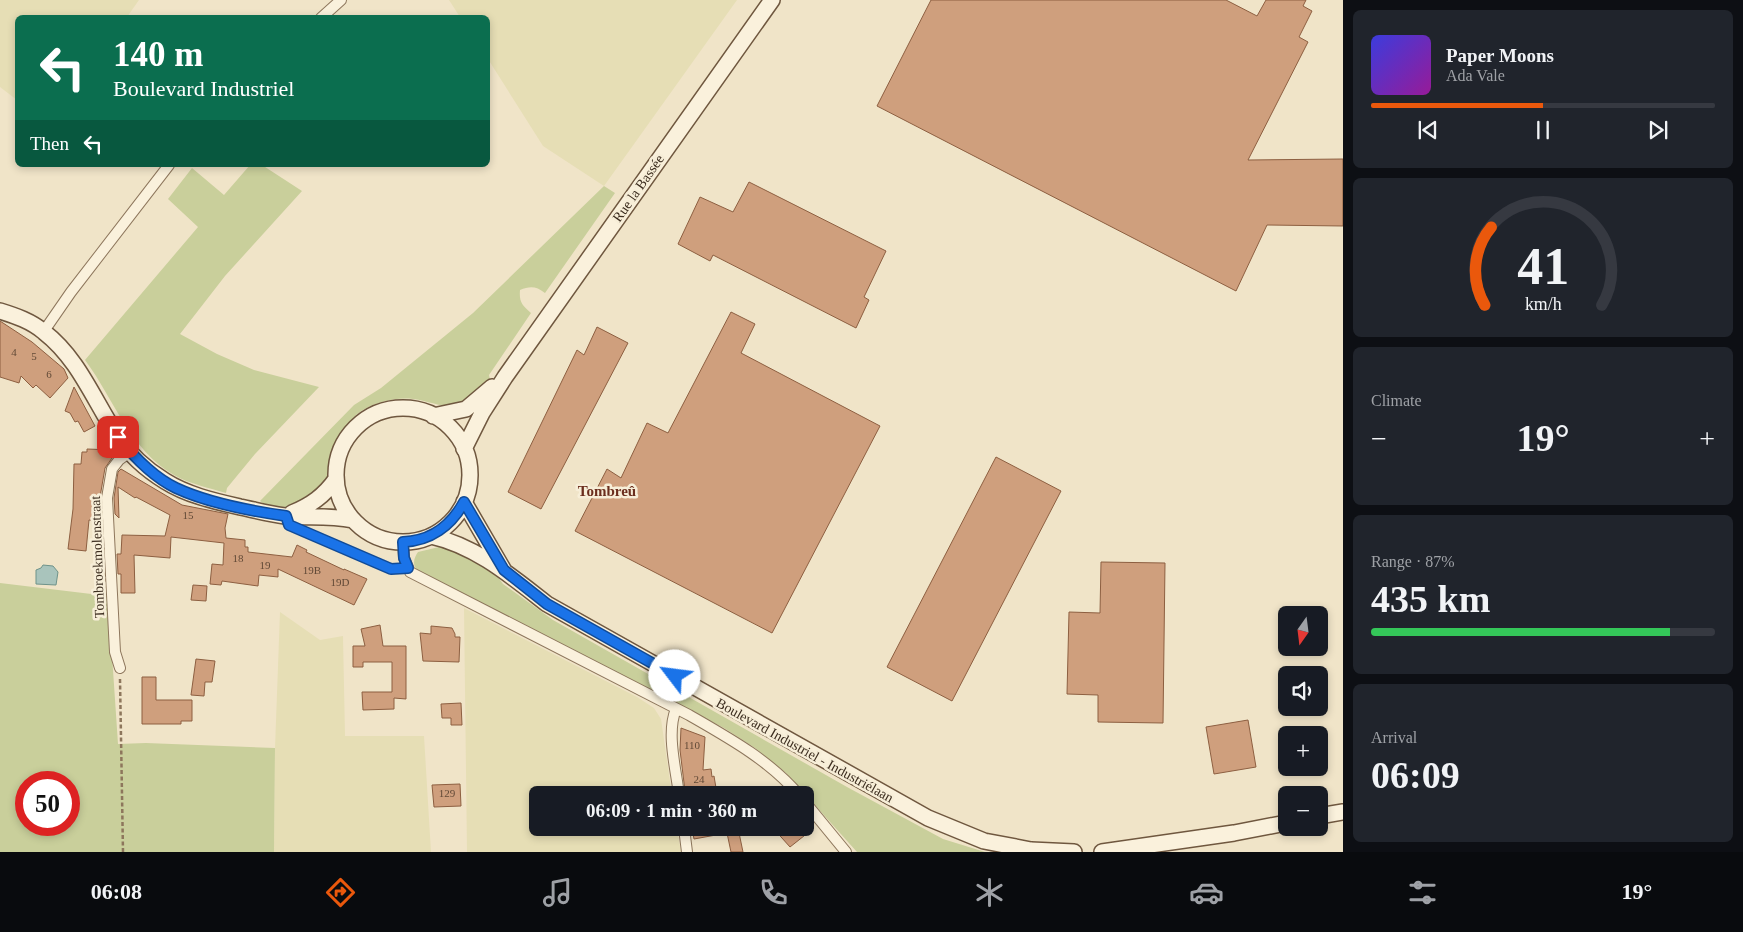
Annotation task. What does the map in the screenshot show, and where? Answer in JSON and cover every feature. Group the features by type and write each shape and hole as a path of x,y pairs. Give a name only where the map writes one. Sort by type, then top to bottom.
{"main road":[{"name":"Rue la Bassée","path":"464,449 482,413 505,377 772,0"},
{"path":"0,311 21,318 44,331 61,347 74,362 118,437 130,452 151,472 176,488 217,501 286,516 329,516 353,520"},
{"name":"Rue la Bassée","path":"434,416 466,409 505,377"},
{"path":"401,408 416,410 434,416 453,432 464,449 470,473 464,502 454,518 445,527 431,536 403,542 379,538 364,530 353,520 341,501 336,479 337,461 341,449 354,430 367,418 378,413 401,408"},
{"path":"286,516 311,504 323,495 336,479"},
{"name":"Boulevard Industriel - Industriélaan","path":"464,502 504,570"},
{"name":"Boulevard Industriel - Industriélaan","path":"431,536 462,546 504,570 547,604 928,818 984,841 1031,850 1074,852"},
{"path":"1328,814 1343,812"},
{"path":"1102,852 1234,833 1278,825"}],"street":[{"path":"324,15 341,0"},
{"path":"44,331 70,292 167,167"},
{"name":"Tombroekmolenstraat","path":"120,668 115,652 106,498 112,469 119,460 130,452"},
{"path":"403,542 404,558 410,572 725,735 774,769 790,786"},
{"path":"676,709 671,731 678,786"},
{"path":"814,813 846,852"},
{"path":"685,836 687,852"}],"lane":[{"path":"286,516 289,525 391,569 408,568"}],"path":[{"path":"120,668 123,852"}],"shaded area":[{"path":"0,0 139,0 128,15 15,15 15,98 0,87"},
{"path":"449,0 737,0 604,186 543,146 490,62 490,15 459,15"},
{"path":"464,608 637,697 654,708 661,719 671,786 529,786 529,836 678,836 681,852 467,852"},
{"path":"280,612 320,640 343,636 345,736 424,736 431,852 274,852 275,748"}],"green space":[{"path":"248,167 265,167 302,191 225,276 180,334 217,354 254,370 319,387 255,454 227,488 226,493 200,486 174,475 146,452 124,423 85,360 198,227 168,199 192,168 224,195"},
{"path":"604,186 615,193 545,293 533,287 520,290 522,303 531,313 489,375 490,380 472,400 456,406 442,406 413,399 391,400 368,407 356,415 338,437 331,456 328,480 323,487 289,507 275,507 260,501 354,405 381,388 473,313"},
{"path":"439,547 465,552 495,573 503,584 553,620 847,787 943,839 985,852 857,852 814,804 814,786 798,786 786,773 755,748 724,728 417,570 414,566 414,561 418,552"},
{"path":"0,583 108,596 118,744 146,743 275,748 274,852 0,852"}],"water":[{"path":"43,565 53,566 58,572 56,585 36,584 36,570"}],"building":[{"path":"931,0 1226,0 1257,16 1266,0 1306,0 1303,6 1312,11 1299,37 1308,42 1248,160 1343,159 1343,226 1267,225 1236,291 877,106"},
{"path":"749,182 886,251 864,297 869,300 856,328 713,255 710,261 678,244 700,197 733,212"},
{"path":"731,312 755,324 741,353 880,426 772,633 575,531 607,469 621,478 647,423 668,433"},
{"path":"0,321 32,342 64,369 68,378 50,398 36,385 33,388 21,376 19,383 0,377"},
{"path":"597,327 628,343 541,509 508,492 577,350 584,355"},
{"path":"74,387 95,426 84,432 78,421 75,422 70,413 65,411"},
{"path":"87,449 113,450 112,458 105,468 100,497 100,521 89,520 86,551 68,549 73,509 74,464 81,464 82,452 87,452"},
{"path":"996,457 1061,491 952,701 887,667"},
{"path":"121,469 182,505 228,514 225,528 226,538 245,540 245,547 248,547 248,552 292,557 297,545 307,550 306,552 367,579 354,605 278,569 278,577 259,575 258,586 222,581 221,585 210,584 212,564 223,565 224,543 171,537 170,558 134,555 135,593 121,593 121,574 118,574 117,554 121,554 122,535 165,536 170,515 135,498 118,487 119,518 115,514 114,498 118,472"},
{"path":"1101,562 1165,563 1163,723 1098,722 1098,695 1067,694 1069,612 1100,613"},
{"path":"193,585 207,586 206,601 191,600"},
{"path":"380,625 383,646 406,646 406,699 394,698 394,709 363,710 362,692 392,692 392,662 363,662 363,667 353,667 353,646 365,646 361,629"},
{"path":"431,626 452,628 455,637 460,637 459,662 423,661 420,633 431,634"},
{"path":"196,659 215,661 212,682 205,682 204,696 191,695"},
{"path":"142,677 156,677 156,700 192,700 192,721 181,721 181,724 142,724"},
{"path":"461,703 462,725 451,725 451,718 442,718 441,704"},
{"path":"1248,720 1256,767 1214,774 1206,727"},
{"path":"681,728 705,737 703,770 711,769 716,786 684,786 680,750"},
{"path":"460,784 461,806 434,807 432,785"},
{"path":"693,836 710,836 694,839"},
{"path":"728,836 740,836 743,852 731,852"},
{"path":"780,836 804,836 790,847"}],"district":[{"name":"Tombreû","path":"607,491"}],"route":[{"path":"118,437 138,461 176,488 217,501 286,516 289,525 391,569 408,568 404,558 403,542 431,536 445,527 454,518 464,502 504,570 547,604 675,676"}]}
